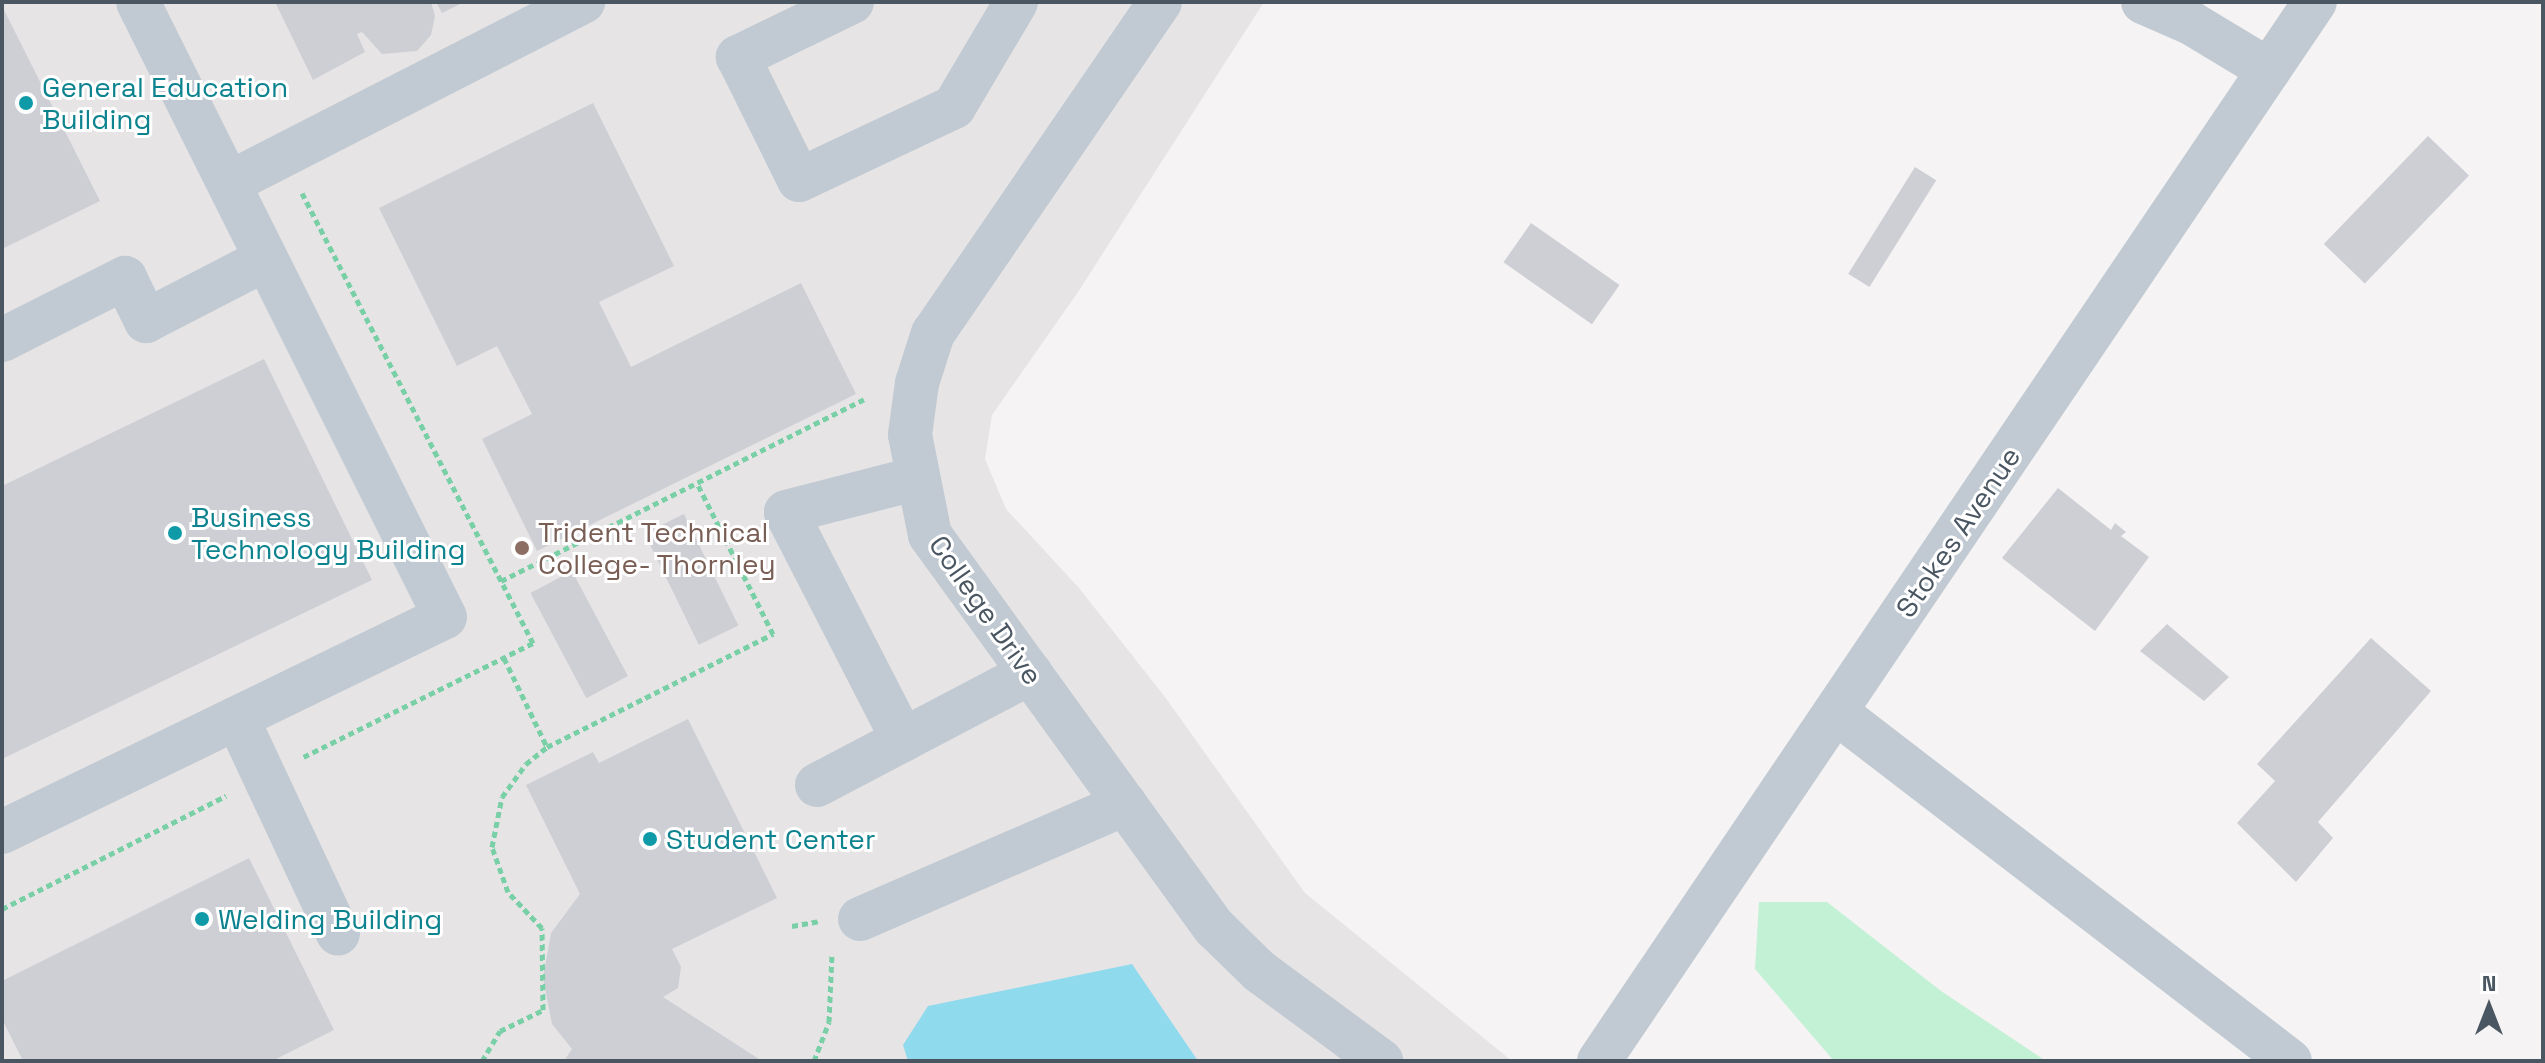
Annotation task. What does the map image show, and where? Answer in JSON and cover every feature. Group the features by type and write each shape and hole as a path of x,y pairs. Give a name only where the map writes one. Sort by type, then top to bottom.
{"street":[{"path":"2,832 445,617 138,2"},
{"path":"229,183 583,2"},
{"path":"852,2 738,57 799,180 954,107 1016,2"},
{"name":"College Drive","path":"1160,2 933,333 917,383 910,435 918,478 930,535 1215,928 1259,971 1376,1059"},
{"path":"2143,2 2191,23 2269,70"},
{"name":"Stokes Avenue","path":"1599,1061 2315,2"},
{"path":"2,340 125,278 146,321 266,259"},
{"path":"903,740 786,512 918,478"},
{"path":"817,785 1030,673"},
{"path":"1837,713 2290,1061"},
{"path":"237,718 338,934"},
{"path":"840,933 1125,804"}],"path":[{"path":"2,909 533,643 300,190"},
{"path":"501,581 864,399"},
{"path":"482,1061 500,1031 543,1010 542,928 508,892 492,847 502,797 526,764 547,747 773,634 697,483"},
{"path":"504,658 547,747"},
{"path":"792,926 826,919 840,933 829,1022 814,1061"}],"shaded area":[{"name":"Trident Technical College- Thornley","path":"2,2 1264,2 1078,292 992,415 985,459 1006,509 1079,588 1165,697 1305,893 1512,1061 2,1061"}],"green space":[{"path":"1759,902 1827,902 1941,991 2046,1061 1834,1061 1755,969"}],"water":[{"path":"1132,964 1198,1061 908,1061 903,1045 928,1006"}],"building":[{"path":"275,2 431,2 435,16 431,35 417,51 382,54 362,32 357,34 365,52 313,80"},
{"path":"436,2 464,2 442,13"},
{"name":"General Education Building","path":"2,6 100,201 2,249"},
{"path":"593,103 674,266 599,302 631,367 801,283 856,394 537,551 482,439 532,414 497,346 457,366 379,208"},
{"path":"2428,136 2469,176 2365,283 2324,244"},
{"path":"1915,167 1936,180 1869,287 1848,274"},
{"path":"1531,223 1619,285 1592,324 1503,262"},
{"name":"Business Technology Building","path":"264,359 372,580 2,759 2,486"},
{"path":"2058,488 2111,530 2115,523 2126,532 2121,536 2149,557 2095,631 2002,558"},
{"path":"684,514 738,625 699,645 644,533"},
{"path":"572,571 628,676 586,698 531,593"},
{"path":"2167,624 2229,677 2204,701 2140,651"},
{"path":"2371,638 2431,691 2318,822 2333,838 2296,882 2237,823 2275,781 2257,764"},
{"name":"Student Center","path":"688,719 777,898 672,949 681,967 678,988 663,997 762,1061 564,1061 572,1049 552,1024 543,978 551,933 580,894 526,785 593,752 599,763"},
{"name":"Welding Building","path":"249,858 334,1030 272,1061 23,1061 2,1019 2,981"}],"place":[{"name":"General Education Building","path":"26,103"},
{"name":"Business Technology Building","path":"175,533"},
{"name":"Trident Technical College- Thornley","path":"522,548"},
{"name":"Student Center","path":"650,839"},
{"name":"Welding Building","path":"202,919"}]}
